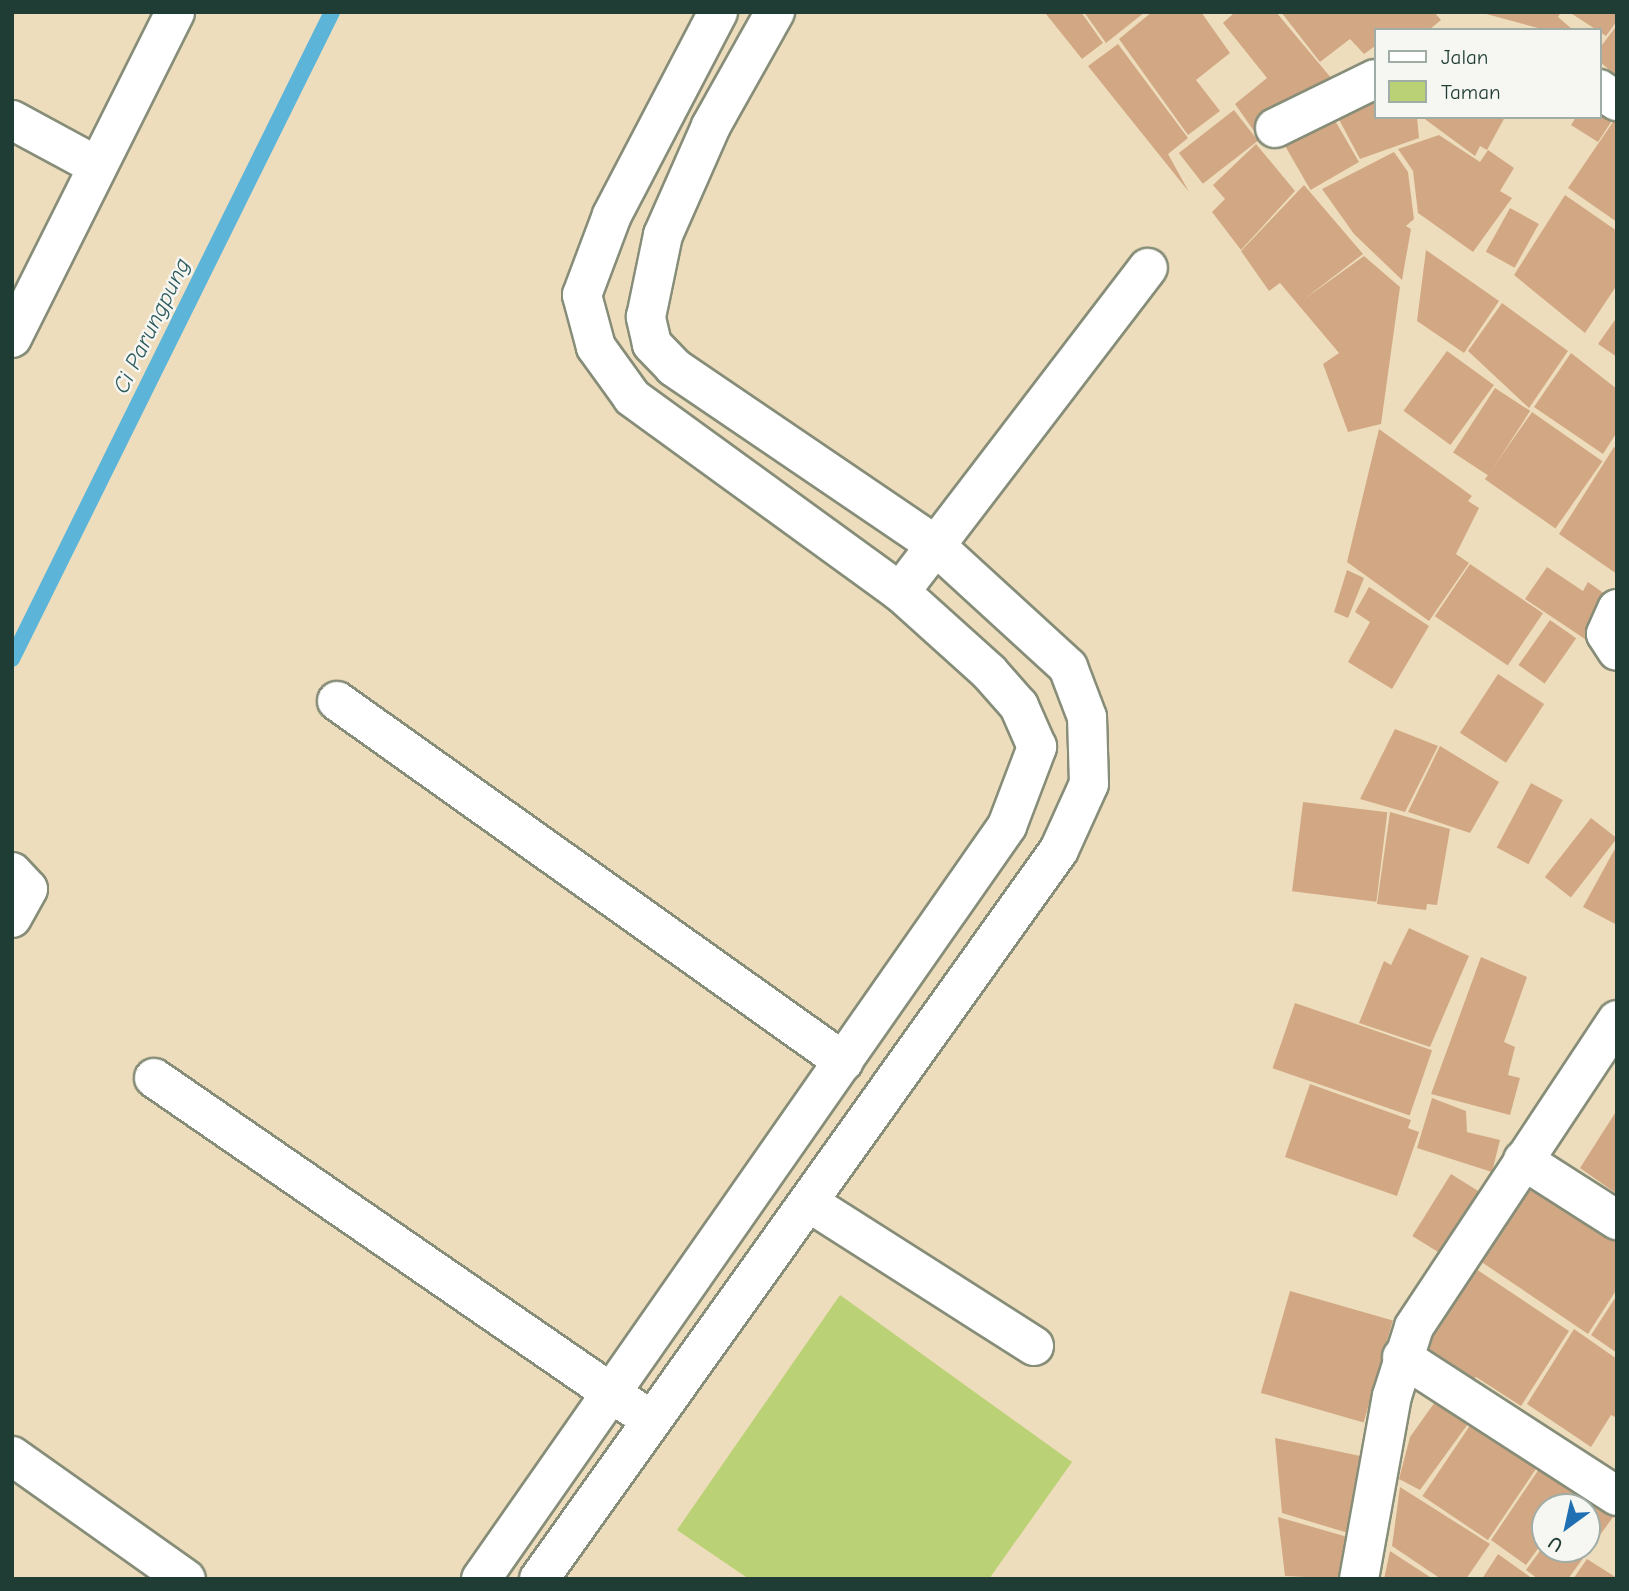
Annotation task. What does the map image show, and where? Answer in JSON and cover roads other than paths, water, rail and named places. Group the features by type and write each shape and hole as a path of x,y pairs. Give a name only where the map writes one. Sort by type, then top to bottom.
{"street":[{"path":"12,338 175,12"},
{"path":"481,1579 1007,826 1037,747 1019,706 989,672 900,592 632,397 596,347 582,295 612,215 668,103 718,12"},
{"path":"539,1579 1059,850 1089,784 1087,717 1069,667 934,544 674,367 652,344 646,317 663,235 711,126 775,12"},
{"path":"1275,128 1374,79"},
{"path":"1601,90 1617,101"},
{"path":"668,103 711,126"},
{"path":"12,120 97,166"},
{"path":"900,592 934,544 1148,268"},
{"path":"1617,609 1606,634 1617,651"},
{"path":"338,701 844,1062"},
{"path":"12,872 28,889 12,918"},
{"path":"1359,1579 1402,1357 1414,1326 1617,1020"},
{"path":"154,1078 651,1421"},
{"path":"1523,1160 1617,1220"},
{"path":"808,1202 1034,1346"},
{"path":"1402,1357 1617,1496"},
{"path":"12,1456 186,1579"}],"waterway":[{"name":"Ci Parungpung","path":"12,659 332,12"}]}
